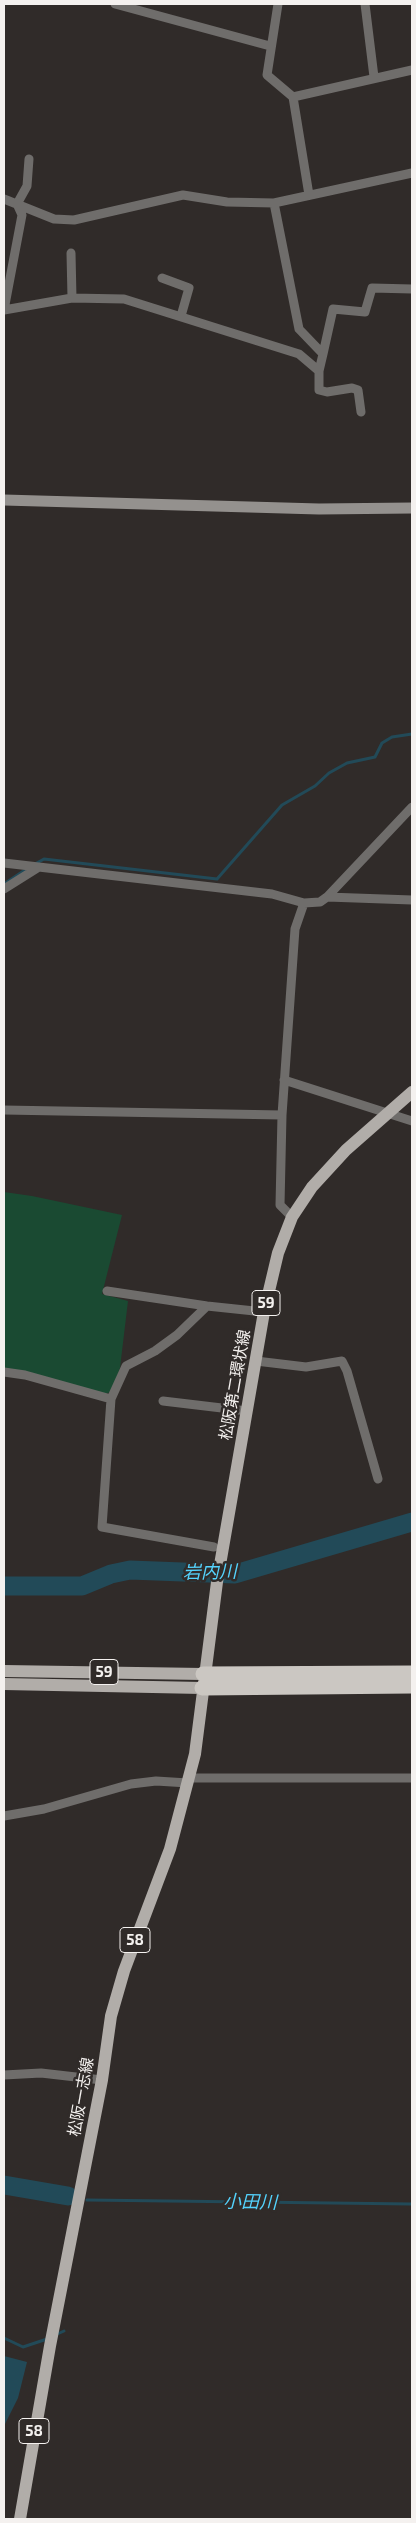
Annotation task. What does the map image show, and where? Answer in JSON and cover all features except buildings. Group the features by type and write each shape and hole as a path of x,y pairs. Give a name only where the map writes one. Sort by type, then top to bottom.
{"highway":[{"path":"203,1681 412,1673"},
{"path":"203,1681 412,1686"}],"main road":[{"name":"松阪第二環状線","path":"203,1681 216,1582 264,1312 281,1245 292,1217 312,1187 332,1164 412,1092"},
{"name":"59","path":"4,1671 203,1681"},
{"name":"59","path":"4,1684 203,1681"},
{"name":"松阪一志線","path":"20,2519 51,2342 102,2080 111,2016 124,1971 170,1849 189,1780 195,1754 203,1681"}],"street":[{"path":"115,4 270,46"},
{"path":"278,4 267,75 293,97 310,195"},
{"path":"365,4 374,77"},
{"path":"293,97 374,77 412,70"},
{"path":"17,204 27,186 29,159"},
{"path":"4,199 54,219 74,220 183,195 226,202 274,203 412,174"},
{"path":"274,203 299,329 323,354"},
{"path":"17,204 22,215 4,310 72,298 124,299 299,354 319,371"},
{"path":"71,253 72,298"},
{"path":"162,278 189,288 181,316"},
{"path":"361,412 358,390 352,388 327,392 319,390 319,371 332,309 366,312 372,288 412,288"},
{"path":"4,500 319,509 412,508"},
{"path":"4,863 272,894 304,903 320,902 327,897 412,807"},
{"path":"4,889 34,866"},
{"path":"327,897 412,900"},
{"path":"292,1217 280,1205 282,1115 296,929 304,903"},
{"path":"284,1080 412,1121"},
{"path":"4,1110 282,1115"},
{"path":"107,1291 207,1306 264,1312"},
{"path":"207,1306 177,1335 155,1351 126,1366 111,1399 102,1527 214,1547"},
{"path":"256,1361 306,1367 342,1361 347,1371 378,1479"},
{"path":"4,1372 25,1375 111,1399"},
{"path":"163,1401 247,1411"},
{"path":"4,1816 44,1809 132,1784 189,1780 412,1778"},
{"path":"4,2075 40,2073 102,2080"}],"green space":[{"path":"4,1192 122,1215 102,1294 128,1301 120,1368 112,1392 103,1394 4,1369"}],"water":[{"path":"4,2356 27,2362 18,2398 4,2426"}],"waterway":[{"path":"35,864 44,859 217,879 282,805 315,786 329,773 347,763 375,757 382,743 392,737 412,734"},
{"path":"4,884 28,868"},
{"name":"岩内川","path":"4,1586 82,1586 111,1574 130,1570 235,1574 412,1522"},
{"name":"小田川","path":"4,2185 68,2196"},
{"name":"小田川","path":"87,2200 412,2204"},
{"path":"55,2335 64,2331"},
{"path":"4,2338 23,2347 47,2339"}]}
